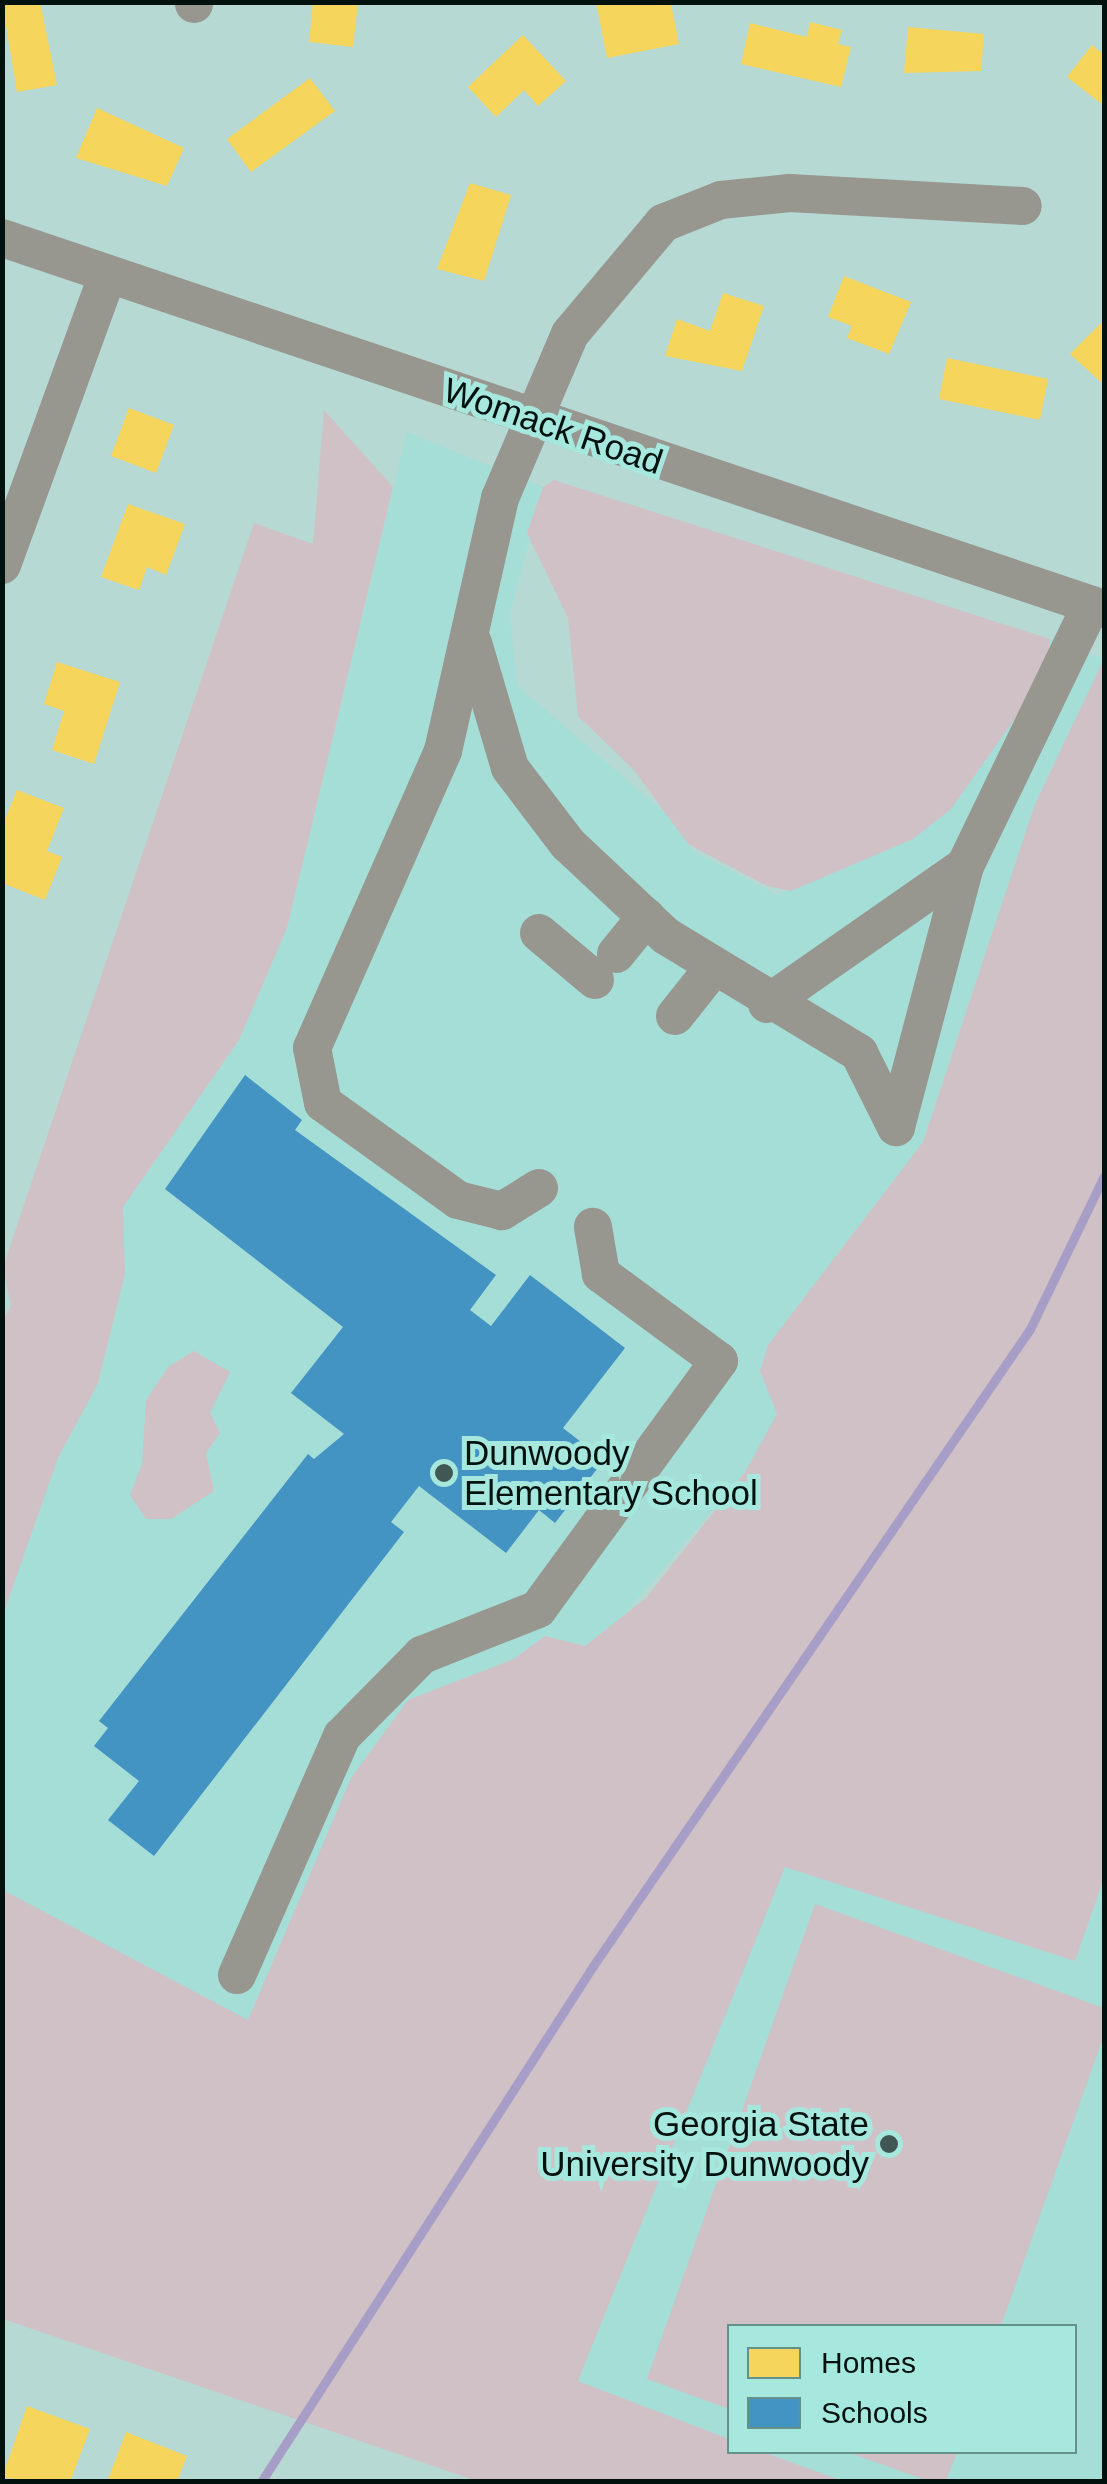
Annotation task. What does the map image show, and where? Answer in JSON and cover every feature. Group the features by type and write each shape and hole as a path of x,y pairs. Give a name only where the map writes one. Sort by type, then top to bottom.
{"street":[{"path":"539,1188 502,1212 458,1200 323,1103 312,1048 443,751 473,643 500,498 594,294 664,223 721,200 790,193 1023,206"},
{"name":"Womack Road","path":"2,238 535,421 1098,607"},
{"path":"2,565 107,276"},
{"path":"473,643 510,768 568,844 646,917 713,968 767,1004 859,1054 896,1127 965,866 1098,607"},
{"path":"767,1004 965,866"},
{"path":"539,932 606,967 646,917"},
{"path":"675,1016 713,968"},
{"path":"236,1975 342,1736 422,1655 538,1609 719,1361 601,1274 593,1227"}],"shaded area":[{"path":"324,410 393,487 287,928 239,1040 123,1207 125,1274 98,1383 58,1458 3,1615 2,1322 11,1306 3,1267 254,523 313,544"},
{"path":"407,432 543,487 510,614 517,685 671,818 693,851 778,895 913,839 1048,669 1050,639 1104,659 1035,804 923,1142 768,1345 777,1414 745,1472 606,1636 585,1646 545,1636 514,1659 408,1700 351,1778 248,2021 6,1897 2,1615 58,1458 98,1383 125,1274 123,1207 239,1040 287,928"},
{"path":"554,480 1050,639 1045,676 951,809 913,839 791,891 767,886 688,844 634,770 578,716 568,618 527,533 543,487"},
{"path":"1104,659 1104,1878 1075,1961 785,1867 578,2381 727,2438 727,2454 769,2454 843,2481 477,2481 3,2319 3,1890 248,2020 351,1778 408,1700 514,1659 545,1636 585,1646 646,1598 745,1472 777,1414 760,1371 768,1345 923,1142 1035,804"},
{"path":"194,1351 230,1372 210,1413 220,1433 206,1453 214,1491 171,1519 146,1519 130,1495 142,1464 146,1400 168,1367"},
{"name":"Georgia State University Dunwoody","path":"785,1866 1075,1961 1104,1878 1104,2481 843,2481 769,2454 1077,2454 1077,2324 727,2324 727,2438 577,2381"},
{"name":"Georgia State University Dunwoody","path":"815,1904 1104,2008 1104,2035 1002,2324 727,2324 727,2408 647,2379"},
{"path":"853,2454 956,2454 946,2481 931,2482"}],"building: Homes":[{"path":"2,2 40,2 57,85 17,92"},
{"path":"313,2 358,2 353,47 309,42"},
{"path":"596,2 671,4 679,44 607,58"},
{"path":"810,22 842,30 838,44 851,47 841,87 741,64 750,23 807,37"},
{"path":"908,27 984,34 981,71 904,73"},
{"path":"523,35 566,81 538,106 524,90 496,117 468,87"},
{"path":"1092,45 1104,55 1104,106 1067,77"},
{"path":"310,78 335,111 251,172 227,139"},
{"path":"97,108 184,148 167,186 76,158"},
{"path":"470,183 511,195 484,281 437,269"},
{"path":"844,276 911,302 889,354 847,338 852,326 828,317"},
{"path":"723,293 764,306 742,371 665,356 677,319 710,331"},
{"path":"1104,320 1104,385 1070,354"},
{"path":"947,358 1048,379 1040,420 939,399"},
{"path":"129,408 174,425 156,473 111,456"},
{"path":"128,504 185,524 166,575 147,567 139,590 101,577"},
{"path":"57,662 120,682 94,764 52,750 64,711 44,704"},
{"path":"17,790 64,808 47,851 62,857 45,900 2,883 2,827"},
{"path":"27,2406 90,2429 70,2482 2,2478"},
{"path":"126,2432 187,2456 177,2482 107,2482"}],"building: Schools":[{"name":"Dunwoody Elementary School","path":"245,1075 302,1120 295,1130 496,1275 470,1310 491,1326 530,1275 625,1348 563,1428 604,1460 555,1523 539,1510 506,1553 419,1486 391,1522 404,1532 154,1856 108,1820 139,1781 94,1746 108,1728 99,1721 308,1454 314,1459 344,1434 291,1393 343,1327 165,1189"}],"waterway":[{"path":"261,2482 593,1966 1030,1329 1104,1176"}],"place":[{"name":"Dunwoody Elementary School","path":"444,1473"},
{"name":"Georgia State University Dunwoody","path":"889,2144"}]}
